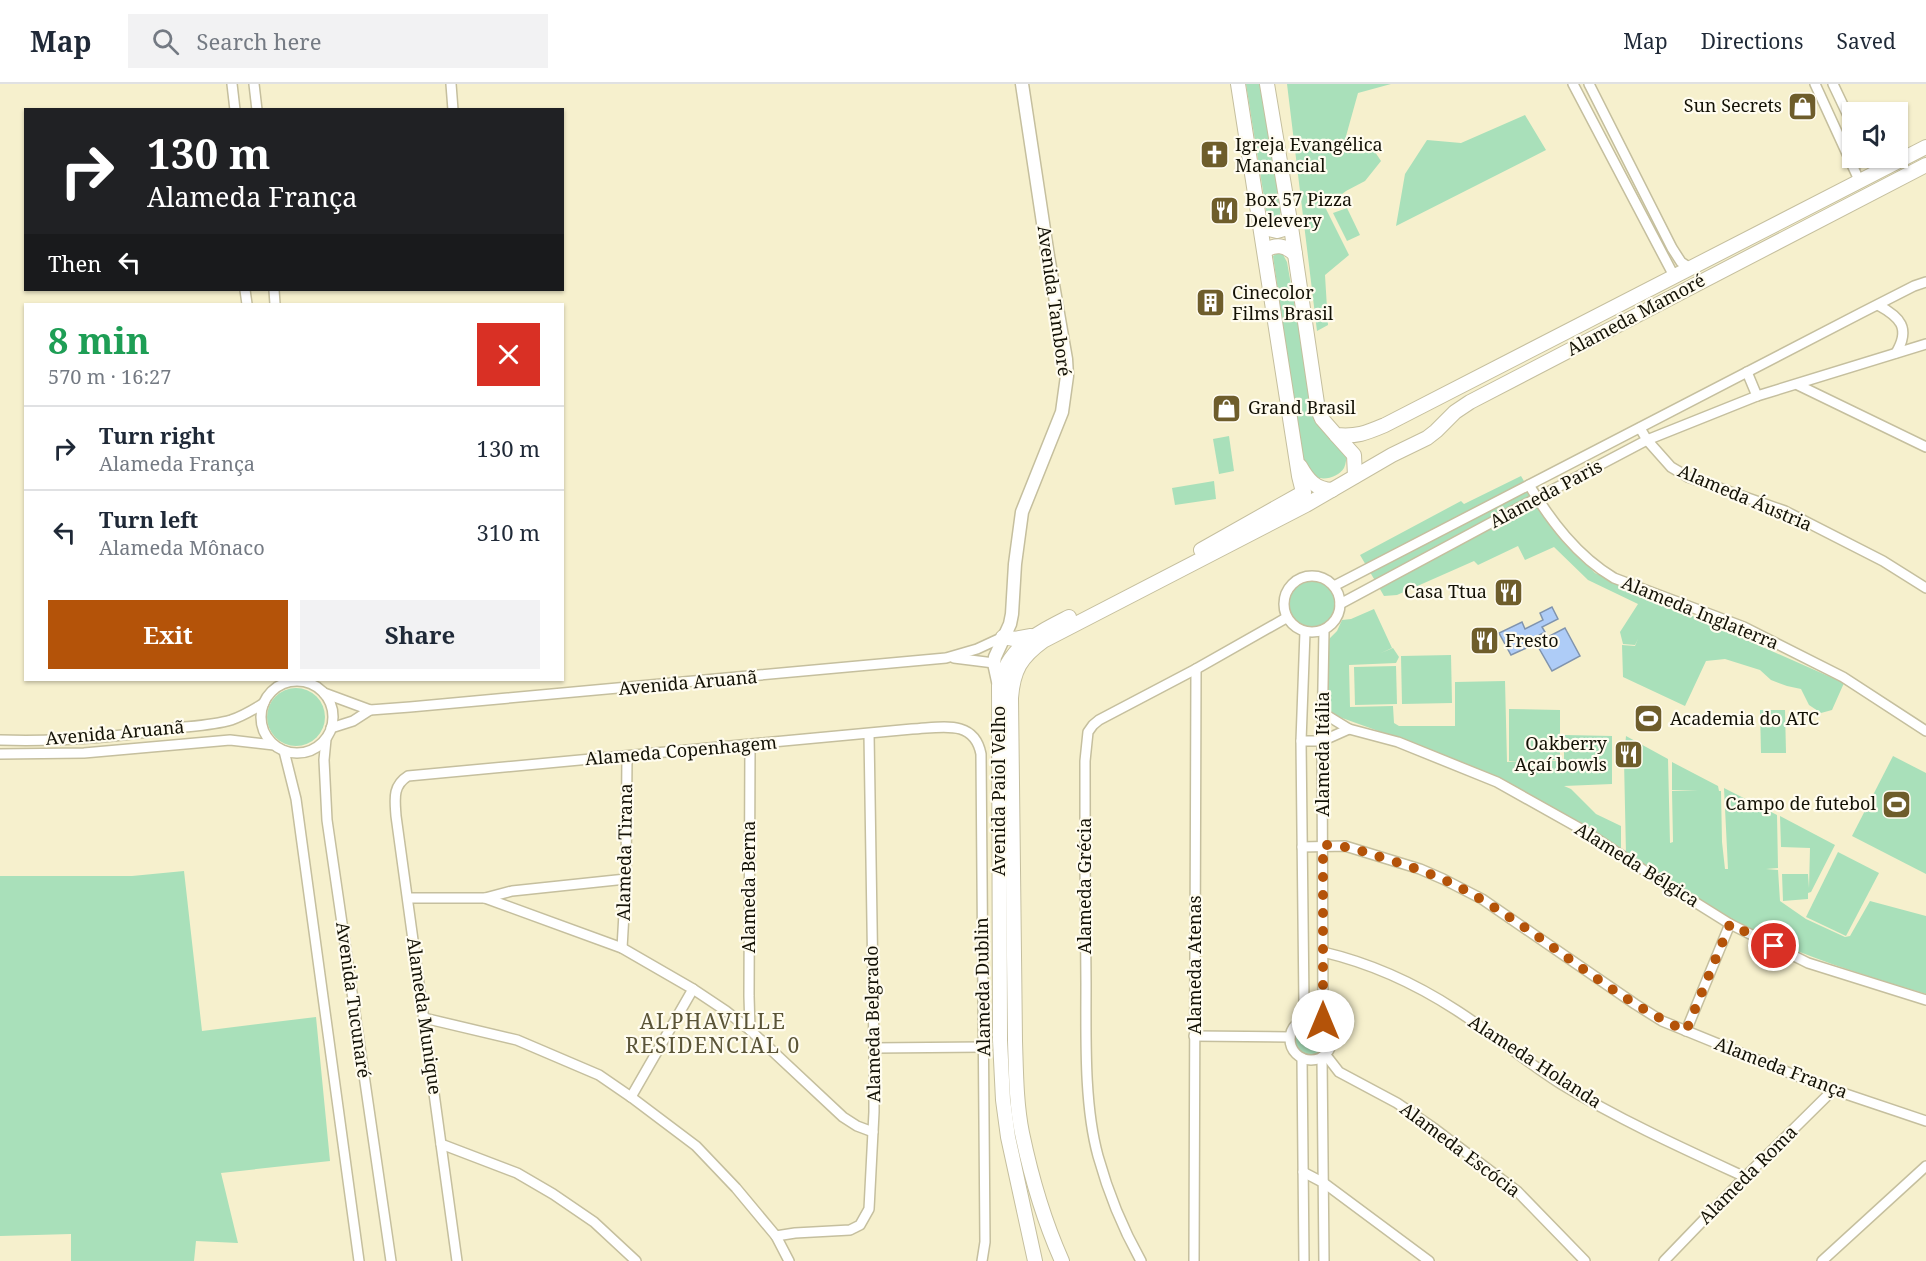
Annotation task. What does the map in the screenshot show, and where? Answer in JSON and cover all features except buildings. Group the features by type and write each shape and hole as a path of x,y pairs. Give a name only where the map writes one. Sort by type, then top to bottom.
{"main road":[{"path":"1238,84 1299,476 1305,499"},
{"path":"1267,84 1318,410 1322,419 1354,455 1355,476"},
{"name":"Alameda Mamoré","path":"1336,435 1362,435 1926,147"},
{"name":"Alameda Mamoré","path":"1305,499 1332,490 1427,438 1462,407 1926,165"},
{"path":"1261,227 1277,231 1291,227"},
{"path":"1756,233 1764,248"},
{"path":"1264,250 1271,246 1280,246 1287,247 1295,254"},
{"path":"1509,361 1518,377"},
{"path":"1298,462 1312,484 1332,490"},
{"name":"Avenida Paiol Velho","path":"1035,1261 1008,1137 1003,1100 1000,1040 999,686 1004,668 1012,656 1033,635 1305,499"},
{"name":"Avenida Paiol Velho","path":"1062,1261 1038,1195 1022,1132 1017,1096 1011,698 1015,671 1031,650 1043,641 1305,499"},
{"path":"1003,638 1021,639 1033,635"}],"street":[{"path":"232,84 234,108"},
{"path":"254,84 256,108"},
{"path":"451,84 453,108"},
{"name":"Avenida Tamboré","path":"994,663 1012,614 1022,512 1062,412 1067,376 1022,84"},
{"path":"1573,84 1674,276"},
{"path":"1589,84 1672,248 1681,262 1690,268"},
{"path":"1815,84 1842,143"},
{"path":"1833,84 1842,103"},
{"path":"1853,168 1859,180"},
{"path":"1874,168 1876,172"},
{"path":"1662,252 1672,248"},
{"name":"Alameda Paris","path":"1334,586 1746,372 1926,282"},
{"path":"1878,305 1899,319 1904,334 1896,352"},
{"name":"Alameda Paris","path":"1340,604 1647,440 1757,396 1926,344"},
{"path":"1746,372 1757,396"},
{"path":"1798,385 1926,447"},
{"name":"Alameda Áustria","path":"1640,428 1647,440 1671,467 1688,477 1792,514 1883,561 1926,588"},
{"name":"Alameda Inglaterra","path":"1529,485 1563,534 1589,561 1614,578 1744,627 1843,677 1926,731"},
{"path":"1306,576 1314,576 1334,586 1340,604 1338,616 1324,630 1315,633 1305,632 1291,625 1286,618 1283,603 1284,596 1293,583 1306,576"},
{"name":"Alameda Grécia","path":"1141,1261 1112,1199 1098,1156 1088,1088 1086,741 1088,732 1108,713 1196,669 1286,618"},
{"name":"Alameda Itália","path":"1323,1021 1324,630"},
{"name":"Alameda Itália","path":"1303,1020 1301,741 1305,632"},
{"name":"Avenida Aruanã","path":"331,728 353,721 370,710 720,680 946,657 977,649 1003,638"},
{"path":"946,657 994,663 999,686"},
{"name":"Alameda Atenas","path":"1194,1261 1196,669"},
{"path":"270,693 279,686 291,682 303,682 319,687 330,704 333,716 326,739 307,752 295,753 284,751 266,736 261,714 264,703 270,693 277,681"},
{"name":"Avenida Aruanã","path":"319,687 370,710"},
{"name":"Avenida Aruanã","path":"0,740 30,741 146,733 230,721 264,703"},
{"name":"Alameda Bélgica","path":"1323,713 1349,729 1398,742 1497,782 1588,834 1730,924 1808,963 1926,1000"},
{"path":"230,721 230,740"},
{"name":"Alameda Copenhagem","path":"408,776 750,744 955,728"},
{"name":"Alameda Dublin","path":"955,728 972,734 977,740 981,754 985,1242 982,1261"},
{"path":"1301,741 1322,741 1349,729"},
{"name":"Alameda Belgrado","path":"776,1236 850,1230 860,1226 869,1209 874,1048 869,734"},
{"name":"Avenida Tucunaré","path":"326,739 324,760 327,820 391,1261"},
{"name":"Avenida Aruanã","path":"0,754 84,753 230,740 274,745"},
{"name":"Alameda Berna","path":"750,744 750,1030"},
{"name":"Avenida Tucunaré","path":"284,751 296,799 359,1261"},
{"name":"Alameda Tirana","path":"622,948 626,879 627,756"},
{"name":"Alameda Munique","path":"408,776 398,785 394,797 457,1261"},
{"name":"Alameda França","path":"1302,847 1345,846 1420,869 1443,879 1482,899 1662,1020 1833,1090 1926,1121"},
{"path":"408,898 485,898 512,891 626,879"},
{"path":"485,898 622,948 693,989 750,1030 843,1117 873,1132"},
{"path":"1686,1031 1730,924"},
{"name":"Alameda Holanda","path":"1323,952 1376,969 1424,990 1560,1083 1628,1122 1745,1177"},
{"path":"631,1097 693,989"},
{"path":"424,1018 517,1040 599,1075 696,1146 776,1236 789,1261"},
{"path":"1313,1018 1323,1021 1330,1029 1331,1046 1324,1056 1316,1060 1302,1058 1293,1050 1290,1037 1294,1027 1303,1020 1313,1018"},
{"path":"1194,1036 1290,1037"},
{"path":"874,1048 984,1047"},
{"path":"1324,1056 1324,1261"},
{"name":"Alameda Escócia","path":"1324,1056 1339,1072 1397,1103 1517,1191 1585,1261"},
{"path":"1302,1058 1304,1261"},
{"name":"Alameda Roma","path":"1664,1261 1833,1090"},
{"path":"441,1144 517,1173 553,1194 594,1222 636,1261"},
{"path":"1822,1261 1926,1166"},
{"path":"1303,1172 1324,1183 1429,1261"}],"green space":[{"path":"1246,84 1263,84 1282,210 1277,220 1267,216"},
{"path":"1287,84 1391,84 1358,93 1343,147 1373,149 1381,161 1365,181 1346,191 1325,207 1349,255 1325,275 1328,325 1317,331"},
{"path":"1525,115 1546,150 1396,226 1405,174 1427,140 1461,143"},
{"path":"1347,208 1360,235 1347,241 1333,213"},
{"path":"1281,251 1287,262 1315,421 1347,455 1345,466 1333,477 1314,476 1306,466 1301,451 1273,256"},
{"path":"1229,436 1234,471 1219,474 1213,439"},
{"path":"1521,476 1550,526 1595,573 1844,683 1832,710 1821,713 1809,705 1801,689 1771,680 1760,670 1725,659 1706,661 1685,706 1623,677 1622,645 1635,646 1638,639 1635,645 1623,644 1620,632 1638,604 1588,580 1554,547 1525,560 1518,546 1478,565 1474,561 1397,595 1384,596 1360,555 1461,501 1464,504"},
{"path":"1214,481 1216,499 1175,505 1172,488"},
{"path":"1312,581 1328,588 1335,604 1328,620 1312,627 1296,620 1289,604 1296,588"},
{"path":"1374,609 1392,648 1381,653 1393,648 1399,657 1396,663 1349,665 1350,707 1393,706 1394,723 1399,726 1455,726 1455,682 1505,681 1507,762 1519,761 1509,761 1509,709 1560,710 1560,760 1531,761 1564,761 1564,735 1612,736 1612,784 1564,786 1571,789 1596,814 1621,826 1621,850 1507,782 1420,746 1331,714 1327,706 1327,641 1337,631 1342,620 1351,619"},
{"path":"1451,655 1452,703 1402,704 1401,656"},
{"path":"1396,666 1397,704 1355,705 1354,667"},
{"path":"290,688 302,688 317,696 325,711 325,723 317,738 302,746 290,746 275,738 267,723 267,711 275,696"},
{"path":"1760,710 1785,710 1786,753 1761,753"},
{"path":"1626,736 1668,759 1670,843 1673,842 1672,791 1698,791 1672,790 1672,762 1718,786 1721,791 1725,869 1728,869 1724,788 1777,815 1778,868 1766,869 1778,870 1780,901 1806,919 1845,937 1850,936 1870,901 1926,916 1926,994 1860,974 1775,942 1705,905 1626,854 1624,760 1632,760 1632,749 1625,746"},
{"name":"Campo de futebol","path":"1893,756 1926,773 1926,874 1852,836"},
{"path":"1780,816 1835,845 1811,892 1808,893 1808,899 1783,901 1782,874 1808,874 1809,888 1810,848 1781,847"},
{"path":"1838,852 1879,873 1846,936 1806,917"},
{"path":"184,871 202,1031 316,1017 330,1161 221,1173 238,1243 196,1241 194,1261 71,1261 71,1234 0,1236 0,876 132,876"},
{"path":"1311,1023 1322,1028 1327,1039 1322,1050 1311,1055 1300,1050 1295,1039 1300,1028"}],"water":[{"path":"1552,607 1558,619 1542,627 1545,632 1530,640 1533,645 1511,655 1499,633 1522,622 1525,629 1543,620 1540,613"},
{"path":"1565,628 1580,656 1552,671 1536,643"}],"place":[{"name":"Sun Secrets","path":"1803,106"},
{"name":"Igreja Evangélica Manancial","path":"1214,155"},
{"name":"Box 57 Pizza Delevery","path":"1224,210"},
{"name":"Cinecolor Films Brasil","path":"1211,303"},
{"name":"Grand Brasil","path":"1227,408"},
{"name":"Casa Ttua","path":"1508,592"},
{"name":"Fresto","path":"1484,641"},
{"name":"Academia do ATC","path":"1649,719"},
{"name":"Oakberry Açaí bowls","path":"1628,754"},
{"name":"Campo de futebol","path":"1897,804"}],"district":[{"name":"ALPHAVILLE RESIDENCIAL 0","path":"713,1034"}],"route":[{"path":"1323,1021 1323,845 1345,846 1420,869 1443,879 1482,899 1635,1004 1686,1031 1730,924 1774,946"}]}
